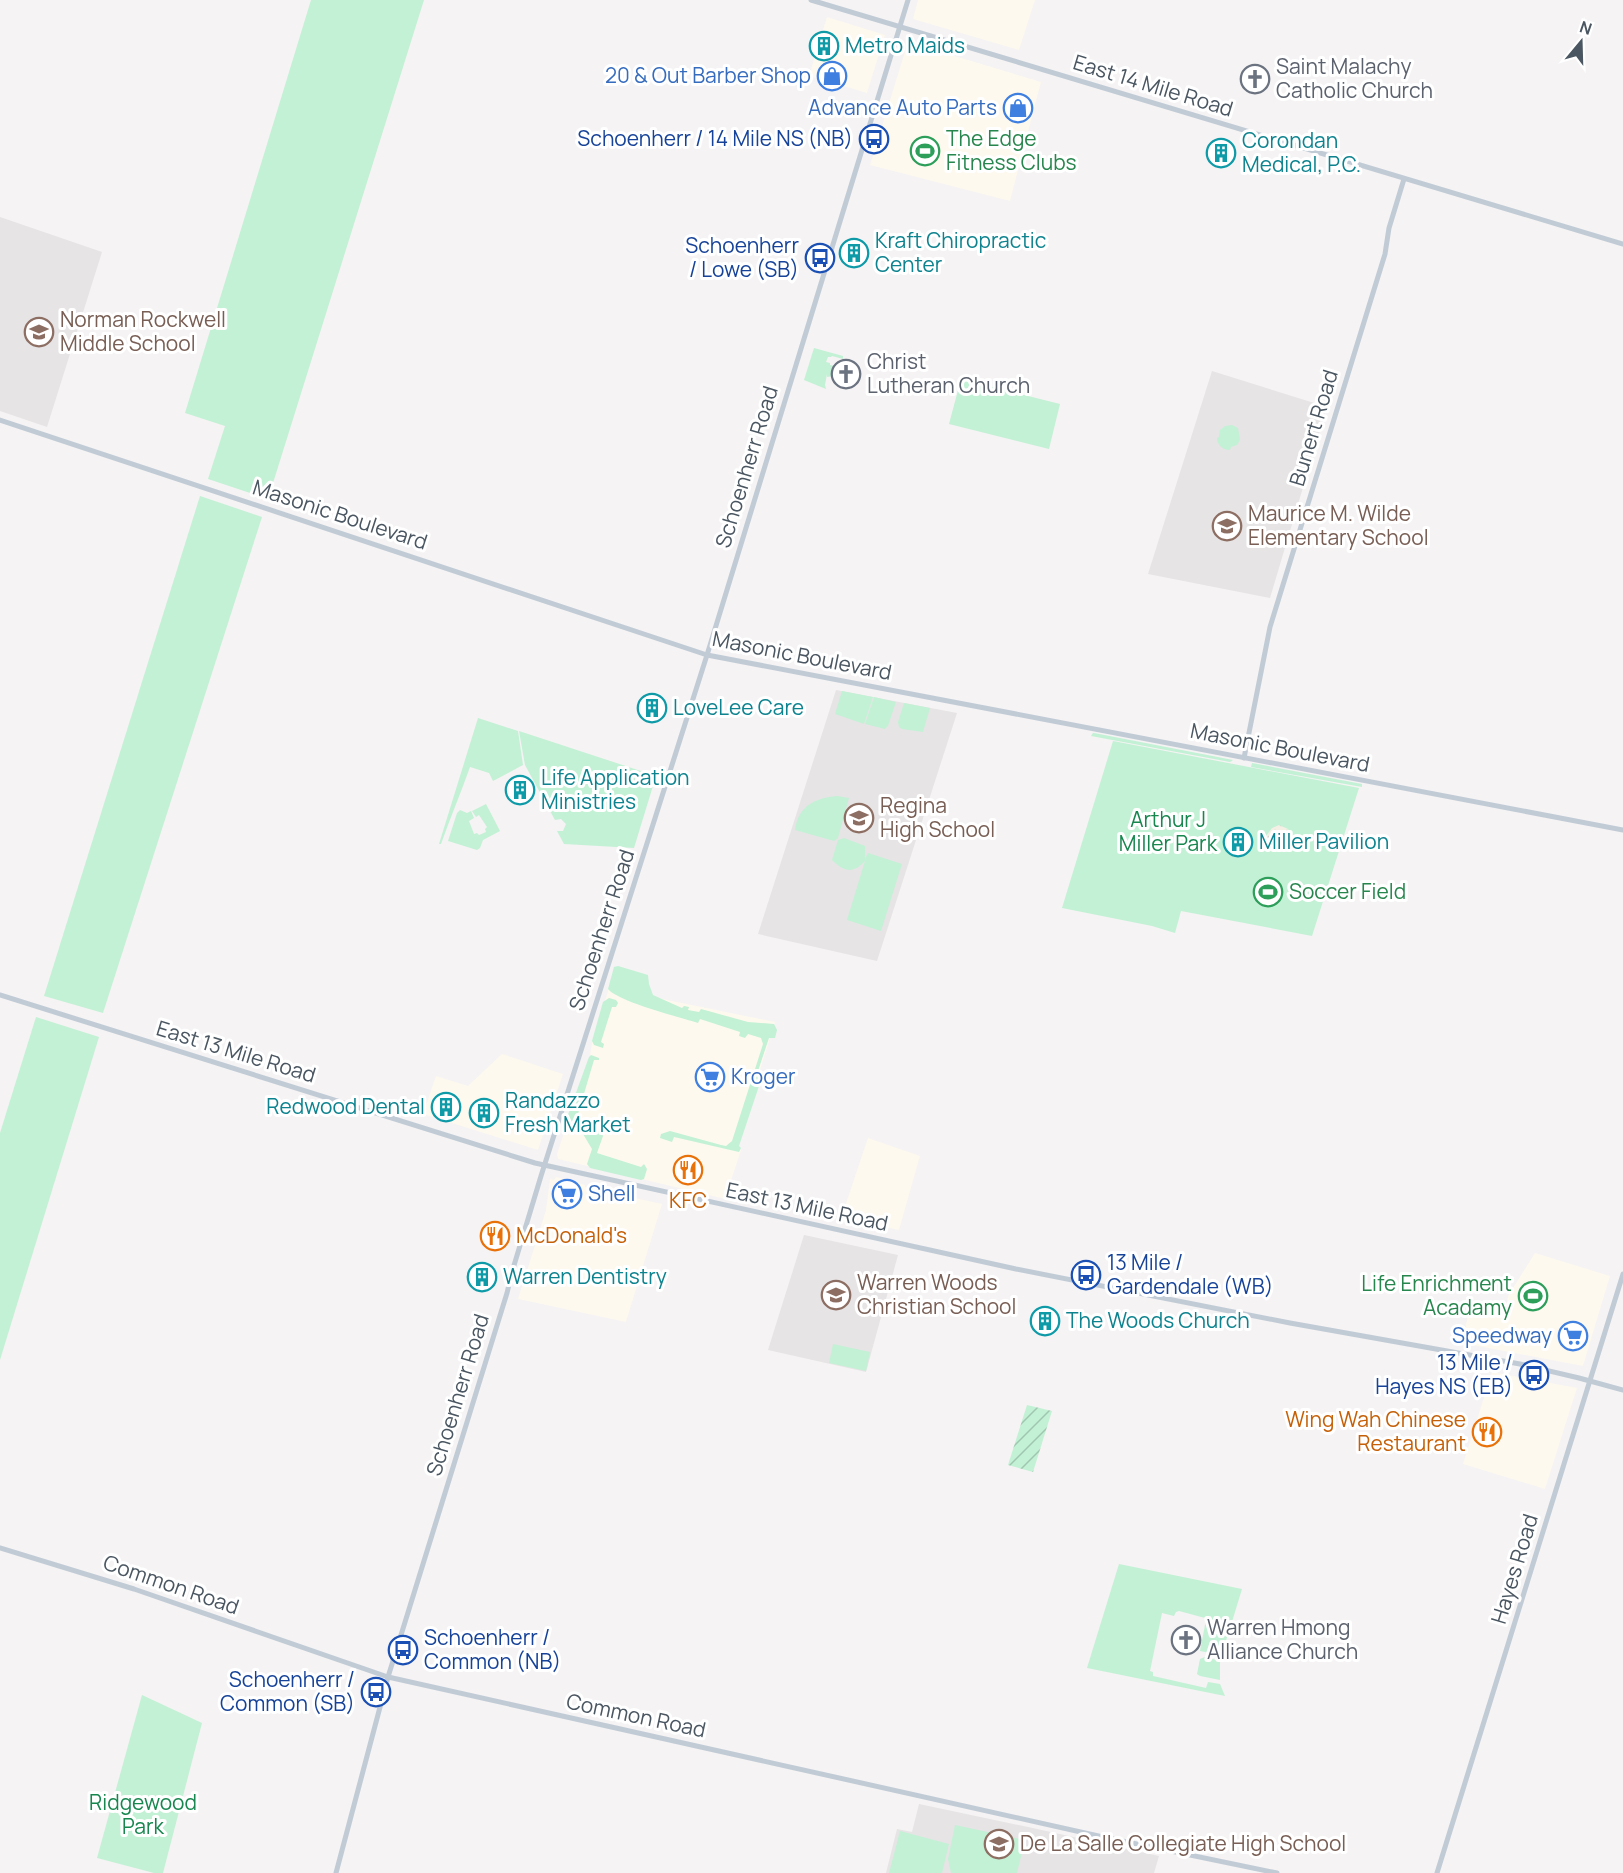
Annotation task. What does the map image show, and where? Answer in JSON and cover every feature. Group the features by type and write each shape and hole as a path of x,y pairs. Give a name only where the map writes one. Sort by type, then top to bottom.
{"main road":[{"name":"East 14 Mile Road","path":"812,0 1623,244"},
{"name":"Schoenherr Road","path":"336,1873 388,1677 545,1165 707,655 908,0"},
{"name":"Bunert Road","path":"1244,758 1269,633 1385,254 1389,228 1404,179"},
{"name":"Masonic Boulevard","path":"0,420 707,655 1623,830"},
{"name":"East 13 Mile Road","path":"0,995 506,1155 545,1165 1016,1269 1290,1323 1514,1363 1623,1390"},
{"name":"Hayes Road","path":"1437,1873 1623,1274"},
{"name":"Common Road","path":"0,1548 134,1589 388,1677 1103,1837 1277,1873"}],"shaded area":[{"path":"918,0 1035,0 1019,50 913,19"},
{"path":"827,17 885,35 867,93 809,76"},
{"path":"908,42 1041,82 1010,201 870,165"},
{"name":"Norman Rockwell Middle School","path":"0,217 102,252 47,427 0,411"},
{"name":"Maurice M. Wilde Elementary School","path":"1212,371 1327,407 1270,598 1148,574"},
{"name":"Regina High School","path":"836,690 957,713 877,961 758,934"},
{"path":"609,988 775,1022 735,1149 741,1150 725,1199 558,1159 557,1154 590,1055"},
{"path":"502,1054 563,1074 538,1150 423,1114 436,1076 468,1086"},
{"path":"868,1138 920,1156 899,1230 841,1218"},
{"path":"556,1177 585,1185 585,1187 662,1204 626,1322 518,1299 546,1210 550,1179 554,1180"},
{"name":"Warren Woods Christian School","path":"804,1235 898,1255 866,1372 768,1350"},
{"path":"1535,1253 1610,1276 1583,1366 1462,1343 1470,1306 1505,1311 1508,1296"},
{"path":"1492,1372 1577,1388 1545,1489 1463,1464"},
{"name":"De La Salle Collegiate High School","path":"919,1804 1159,1856 1154,1873 886,1873 897,1829 912,1832"}],"green space":[{"path":"311,0 424,0 268,499 208,479 225,426 185,413"},
{"path":"814,348 843,356 843,359 828,357 826,362 830,365 843,368 840,378 827,377 827,374 826,389 804,380"},
{"path":"961,379 1060,404 1049,449 949,424"},
{"path":"1232,425 1238,428 1240,440 1237,445 1227,450 1220,446 1217,438 1220,430"},
{"path":"200,496 262,517 103,1013 44,996"},
{"path":"842,691 873,697 864,724 835,714"},
{"path":"874,697 896,702 885,729 865,724"},
{"path":"904,703 930,708 923,732 899,727 898,722"},
{"path":"478,718 518,731 523,765 493,781 489,773 470,767 441,844 439,844"},
{"path":"519,731 656,776 634,848 564,844 557,831 563,831 566,824 561,819 555,820 525,765"},
{"path":"1093,733 1233,760 1230,762 1091,736"},
{"name":"Arthur J Miller Park","path":"1113,741 1359,788 1312,936 1181,911 1175,933 1152,926 1062,908"},
{"path":"1252,763 1362,784 1362,787 1251,767"},
{"path":"837,796 849,798 838,838 834,841 795,830 804,809 815,801"},
{"path":"486,804 500,831 483,840 477,850 448,841 460,810 467,813 471,811 474,818 469,821 474,834 479,835 486,832 487,827 479,815 476,817 472,811"},
{"path":"844,838 865,846 865,859 868,853 902,864 881,931 847,920 865,861 857,868 849,870 832,860 838,840"},
{"path":"618,966 648,975 653,995 682,1008 689,1007 688,1010 699,1012 701,1009 748,1022 774,1024 777,1030 775,1038 769,1038 758,1071 763,1074 739,1152 674,1137 672,1142 660,1138 661,1134 670,1131 726,1146 732,1141 763,1044 761,1038 748,1034 745,1038 739,1036 740,1032 700,1019 698,1023 650,1009 614,994 608,989 614,967"},
{"path":"609,998 618,1003 616,1007 612,1007 601,1042 604,1044 603,1048 594,1045 592,1041 603,1002"},
{"path":"36,1017 99,1037 0,1360 0,1133"},
{"path":"591,1055 599,1060 594,1060 575,1124 601,1132 603,1136 597,1153 641,1167 644,1164 647,1169 644,1179 590,1168 587,1164 592,1149 583,1134 565,1129 565,1123"},
{"path":"833,1344 870,1352 866,1371 829,1363"},
{"path":"1027,1405 1052,1411 1033,1472 1008,1465"},
{"path":"1119,1564 1242,1589 1231,1625 1179,1611 1174,1616 1162,1613 1150,1671 1153,1672 1153,1676 1206,1688 1208,1682 1220,1684 1225,1696 1087,1668"},
{"path":"1206,1620 1231,1626 1221,1655 1200,1651"},
{"path":"1205,1657 1220,1661 1220,1680 1197,1674 1200,1659"},
{"name":"Ridgewood Park","path":"142,1695 202,1723 163,1873 154,1873 97,1858"},
{"path":"955,1825 1020,1839 1024,1844 1017,1873 951,1873 948,1859"},
{"path":"900,1831 949,1844 942,1873 889,1873"}],"sand":[{"path":"1279,825 1288,829 1290,840 1284,850 1273,852 1263,840 1272,828"}],"place":[{"name":"Metro Maids","path":"824,46"},
{"name":"20 & Out Barber Shop","path":"832,76"},
{"name":"Saint Malachy Catholic Church","path":"1255,79"},
{"name":"Advance Auto Parts","path":"1018,108"},
{"name":"Schoenherr / 14 Mile NS (NB)","path":"874,139"},
{"name":"The Edge Fitness Clubs","path":"925,151"},
{"name":"Corondan Medical, P.C.","path":"1221,153"},
{"name":"Kraft Chiropractic Center","path":"854,253"},
{"name":"Schoenherr / Lowe (SB)","path":"820,258"},
{"name":"Norman Rockwell Middle School","path":"39,332"},
{"name":"Christ Lutheran Church","path":"846,374"},
{"name":"Maurice M. Wilde Elementary School","path":"1227,526"},
{"name":"LoveLee Care","path":"652,708"},
{"name":"Life Application Ministries","path":"520,790"},
{"name":"Regina High School","path":"859,818"},
{"name":"Miller Pavilion","path":"1238,842"},
{"name":"Soccer Field","path":"1268,892"},
{"name":"Kroger","path":"710,1077"},
{"name":"Redwood Dental","path":"446,1107"},
{"name":"Randazzo Fresh Market","path":"484,1113"},
{"name":"KFC","path":"688,1170"},
{"name":"Shell","path":"567,1194"},
{"name":"McDonald's","path":"495,1236"},
{"name":"13 Mile / Gardendale (WB)","path":"1086,1275"},
{"name":"Warren Dentistry","path":"482,1277"},
{"name":"Warren Woods Christian School","path":"836,1295"},
{"name":"Life Enrichment Acadamy","path":"1533,1296"},
{"name":"The Woods Church","path":"1045,1321"},
{"name":"Speedway","path":"1573,1336"},
{"name":"13 Mile / Hayes NS (EB)","path":"1534,1375"},
{"name":"Wing Wah Chinese Restaurant","path":"1487,1432"},
{"name":"Warren Hmong Alliance Church","path":"1186,1640"},
{"name":"Schoenherr / Common (NB)","path":"403,1650"},
{"name":"Schoenherr / Common (SB)","path":"376,1692"},
{"name":"De La Salle Collegiate High School","path":"999,1844"}]}
